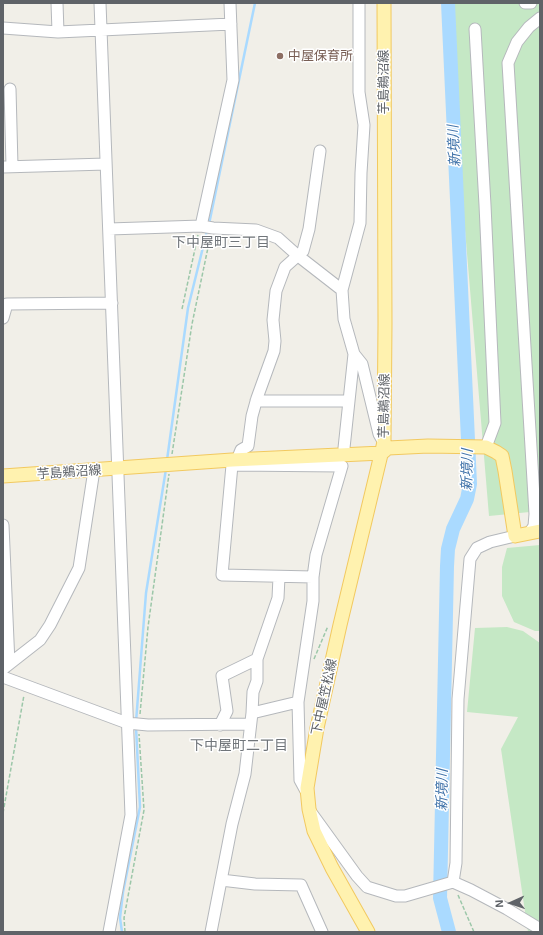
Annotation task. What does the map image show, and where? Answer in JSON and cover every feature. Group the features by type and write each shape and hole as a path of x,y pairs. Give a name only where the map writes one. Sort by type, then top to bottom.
{"main road":[{"name":"芋島鵜沼線","path":"3,476 166,464 234,461 382,447 385,324 384,3"},
{"path":"382,447 486,447 496,452 502,456 506,471 515,536 535,531"},
{"name":"下中屋笠松線","path":"368,932 332,868 314,831 308,809 307,788 317,728 382,447"}],"street":[{"path":"56,3 58,32"},
{"path":"100,3 118,468 133,724 131,815 109,932"},
{"path":"207,227 233,80 230,3"},
{"path":"344,448 354,354 344,319 342,290 360,223 364,124 359,92 359,3"},
{"path":"525,3 531,3"},
{"path":"535,531 534,526 538,514 508,63 517,42 529,27 540,18"},
{"path":"3,28 58,32 231,24"},
{"path":"475,29 495,423 486,447"},
{"path":"10,89 7,166 106,164"},
{"path":"313,577 222,576 234,461 242,450 248,446 252,416 256,401 274,351 275,341 273,320 276,291 285,267 303,251 309,229 320,151"},
{"path":"109,230 207,227 256,230 278,238 297,256 342,290"},
{"path":"3,318 7,304 112,303"},
{"path":"354,354 362,364 382,447"},
{"path":"256,401 349,401"},
{"path":"234,461 342,466 316,556 313,577 313,601 298,702 300,780 307,793"},
{"path":"6,666 40,640 50,625 79,568 94,470"},
{"path":"3,525 6,666"},
{"path":"453,882 456,863 458,699 470,559 477,548 490,542 515,536"},
{"path":"211,932 232,824 245,774 253,692 258,681 257,659 278,598 279,577"},
{"path":"220,725 227,711 222,676 257,659"},
{"path":"3,677 133,724 250,724"},
{"path":"252,713 298,702"},
{"path":"308,809 357,876 367,887 396,896 405,896 453,882 489,900 540,929"},
{"path":"221,880 255,884 301,885 322,932"}],"path":[{"path":"182,309 207,227"},
{"path":"133,724 148,627 166,464 192,324 207,227"},
{"path":"314,660 329,625"},
{"path":"3,812 26,686"},
{"path":"453,882 474,932"}],"green space":[{"path":"446,3 540,3 540,511 489,516"},
{"path":"540,545 540,631 535,631 514,622 502,596 502,567 507,548"},
{"path":"507,627 523,631 540,643 540,932 528,932 501,749 518,717 467,712 475,628"}],"waterway":[{"path":"209,224 255,3"},
{"name":"新境川","path":"448,3 470,484 467,499 453,529 448,549 447,566 440,898 449,932"},
{"path":"167,460 188,308 207,231"},
{"path":"136,722 146,593 166,469"},
{"path":"122,932 120,918 123,892 140,807 136,727"}],"place":[{"name":"中屋保育所","path":"280,56"}],"district":[{"name":"下中屋町三丁目","path":"221,242"},
{"name":"下中屋町二丁目","path":"239,745"}]}
